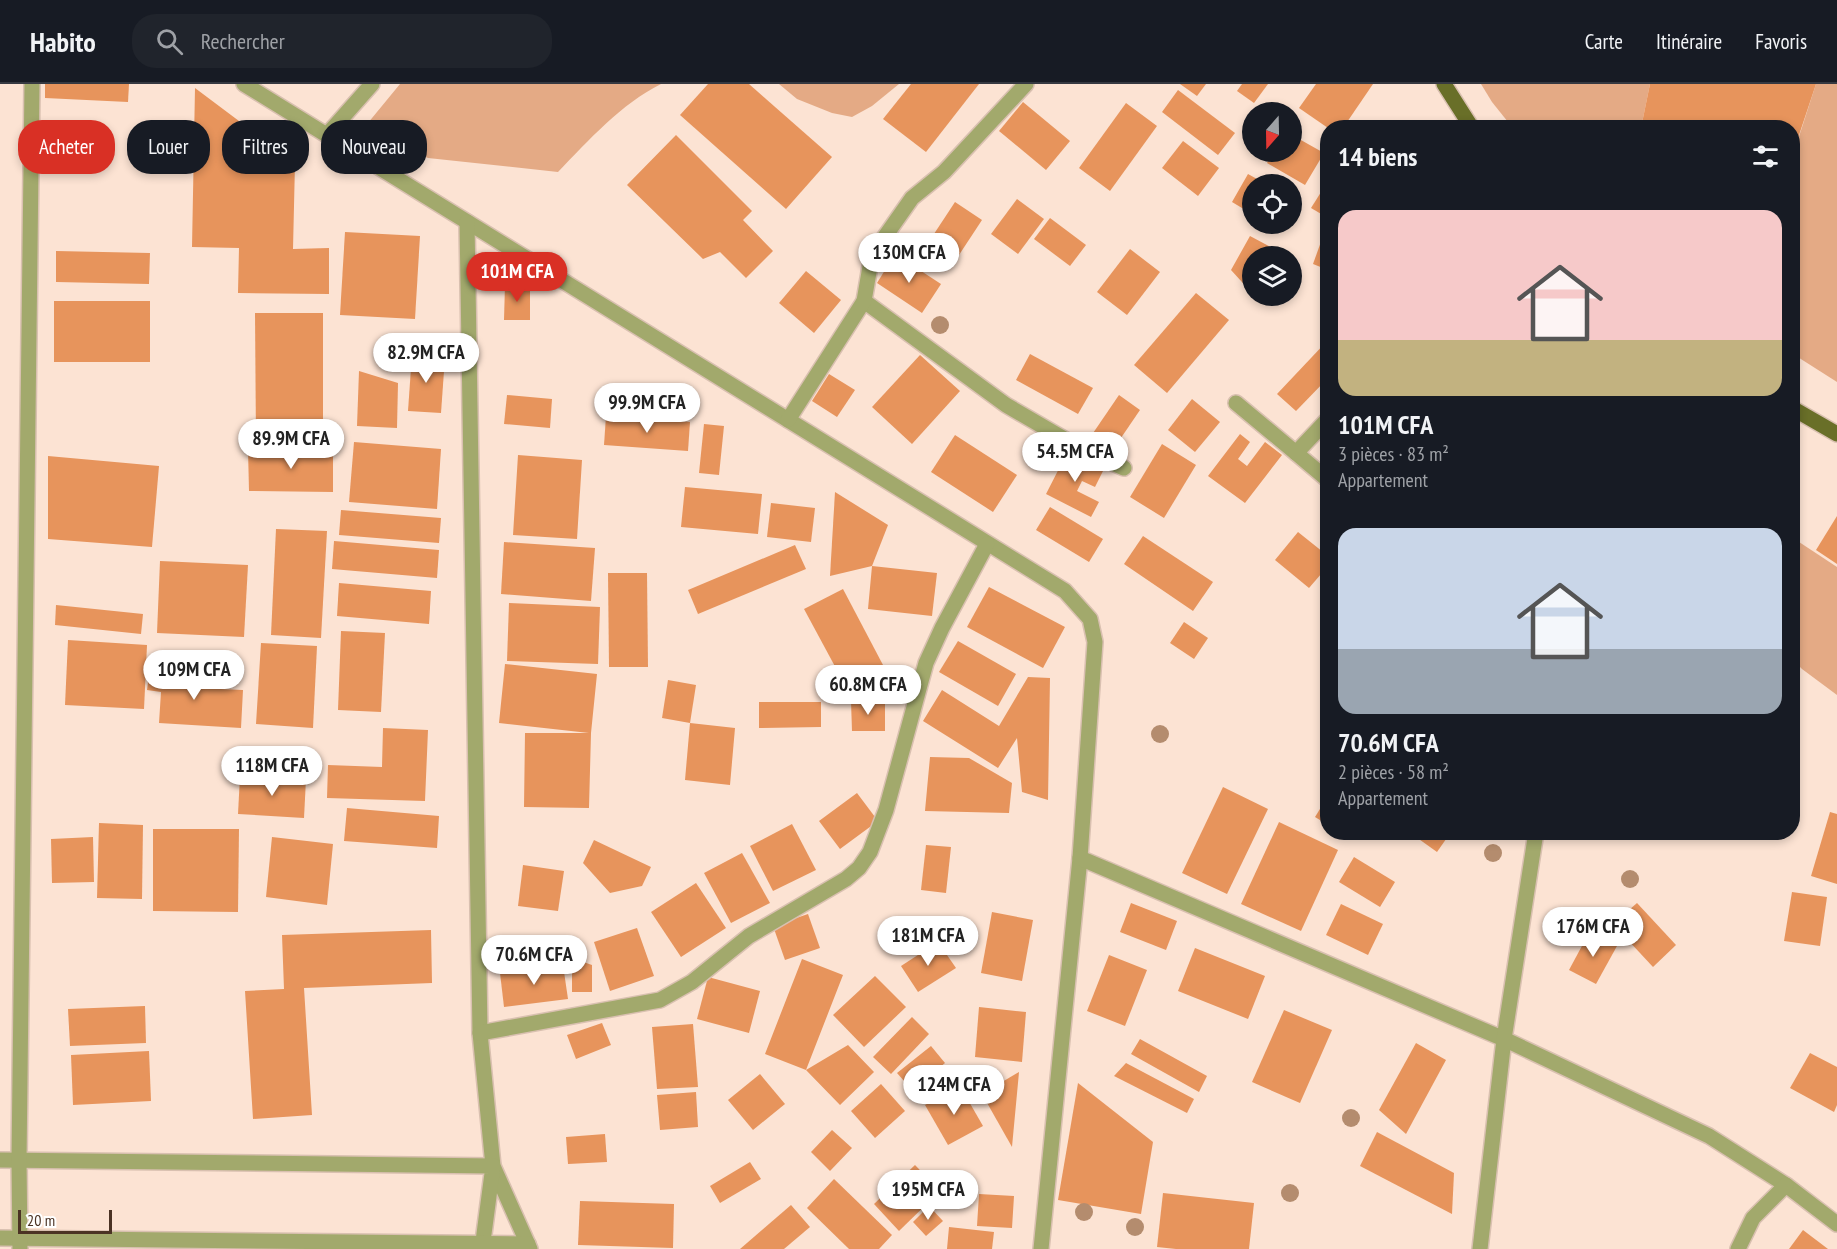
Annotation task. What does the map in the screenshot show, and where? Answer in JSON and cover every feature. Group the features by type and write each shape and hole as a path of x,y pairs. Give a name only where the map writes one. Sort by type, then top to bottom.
{"main road":[{"path":"1444,84 1467,120"},
{"path":"1800,413 1837,434"}],"street":[{"path":"20,1244 19,1160 32,84"},
{"path":"244,84 321,131"},
{"path":"340,120 372,84"},
{"path":"788,420 864,301 872,255 912,198 944,172 1026,84"},
{"path":"390,174 1065,591 1090,619 1095,642 1080,858 1041,1249"},
{"path":"467,222 480,1033 493,1166 482,1246"},
{"path":"864,301 1006,405 1085,451 1124,468"},
{"path":"1236,403 1320,473"},
{"path":"1296,453 1320,428"},
{"path":"480,1033 660,1000 692,982 748,936 846,879 859,868 870,852 886,810 926,663 987,544"},
{"path":"1480,1249 1504,1039 1535,840"},
{"path":"1080,858 1504,1039 1709,1136 1786,1185 1837,1224"},
{"path":"0,1160 493,1166"},
{"path":"0,1238 20,1244 529,1247 493,1166"},
{"path":"1738,1249 1753,1218 1786,1185"}],"shaded area":[{"path":"400,84 661,84 619,112 558,172 428,158 427,120 370,120"},
{"path":"779,84 899,84 872,106 852,117 832,113 797,99"},
{"path":"1481,84 1650,84 1643,120 1506,120"},
{"path":"1816,84 1837,84 1837,382 1800,358 1800,133"},
{"path":"1800,543 1837,567 1837,695 1800,667"}],"building":[{"path":"45,84 129,84 128,102 45,98"},
{"path":"708,84 749,84 832,157 786,209 680,115"},
{"path":"911,84 979,84 926,152 883,119"},
{"path":"1180,84 1206,84 1197,96"},
{"path":"1242,84 1268,84 1255,102 1237,91"},
{"path":"1316,84 1373,84 1348,120 1320,120 1320,122 1302,110 1302,104"},
{"path":"1650,84 1816,84 1800,132 1800,120 1643,120"},
{"path":"195,88 238,120 222,120 222,174 295,174 293,249 329,248 329,294 238,293 239,248 192,247 193,174 210,174 210,120 194,120"},
{"path":"1178,90 1235,133 1218,155 1162,112"},
{"path":"1023,102 1070,141 1046,170 999,131"},
{"path":"1126,103 1157,126 1110,191 1079,168"},
{"path":"676,135 752,211 743,220 773,251 746,278 720,252 703,259 627,185"},
{"path":"1183,141 1219,168 1198,196 1162,168"},
{"path":"1302,141 1320,151 1320,160 1305,185 1302,183 1302,174 1286,174 1267,163 1302,162"},
{"path":"1242,184 1242,208 1232,202"},
{"path":"1320,194 1320,213 1311,208"},
{"path":"1017,199 1044,219 1018,254 991,234"},
{"path":"955,202 982,220 957,258 930,240"},
{"path":"1050,218 1086,245 1070,266 1034,239"},
{"path":"345,232 420,236 415,319 340,315"},
{"path":"1250,236 1269,246 1244,246"},
{"path":"1320,245 1320,267 1313,264"},
{"path":"1130,249 1160,272 1127,315 1097,292"},
{"path":"1242,250 1242,282 1231,270"},
{"path":"56,251 150,253 149,284 56,282"},
{"path":"895,254 941,284 922,313 877,283"},
{"path":"806,271 841,300 814,333 779,303"},
{"path":"505,285 530,285 530,320 504,320"},
{"path":"1196,293 1229,320 1167,393 1134,365"},
{"path":"54,301 150,301 150,362 54,362"},
{"path":"255,313 323,313 323,443 256,443"},
{"path":"1320,348 1320,386 1296,411 1277,394"},
{"path":"412,354 445,357 441,413 408,411"},
{"path":"1030,354 1093,388 1078,414 1016,380"},
{"path":"920,355 960,391 912,444 872,407"},
{"path":"359,371 398,383 397,428 357,426"},
{"path":"829,374 855,390 837,417 812,401"},
{"path":"507,395 552,399 550,428 504,424"},
{"path":"1119,395 1140,410 1110,454 1089,439"},
{"path":"1192,399 1220,422 1195,452 1168,430"},
{"path":"606,416 690,422 688,451 604,445"},
{"path":"704,424 724,426 719,475 699,473"},
{"path":"1240,434 1250,442 1238,459 1247,466 1265,442 1282,455 1245,503 1208,476"},
{"path":"955,435 1017,475 993,512 931,472"},
{"path":"354,442 441,449 437,509 349,502"},
{"path":"1162,444 1196,465 1164,518 1130,497"},
{"path":"248,449 333,450 333,492 249,491"},
{"path":"1068,451 1104,469 1095,487 1082,481 1077,491 1099,502 1091,517 1046,494"},
{"path":"518,455 582,460 577,539 513,535"},
{"path":"48,456 159,466 152,547 48,539"},
{"path":"685,487 762,494 758,534 681,527"},
{"path":"835,492 888,525 872,566 830,576"},
{"path":"771,503 815,508 811,542 767,537"},
{"path":"1050,507 1103,539 1089,562 1036,530"},
{"path":"341,510 441,518 439,543 339,535"},
{"path":"1837,516 1837,564 1816,550"},
{"path":"276,529 327,531 321,638 271,635"},
{"path":"1298,532 1320,550 1320,575 1309,588 1275,560"},
{"path":"1143,536 1213,582 1193,611 1124,564"},
{"path":"334,541 439,550 437,578 332,569"},
{"path":"504,542 595,548 591,601 501,594"},
{"path":"795,545 806,569 698,614 688,590"},
{"path":"160,561 248,565 244,637 157,633"},
{"path":"872,566 937,573 932,616 868,609"},
{"path":"608,573 647,573 648,667 609,667"},
{"path":"339,583 431,591 429,624 337,616"},
{"path":"989,587 1065,627 1043,668 967,627"},
{"path":"843,589 883,665 845,685 804,609"},
{"path":"509,603 600,607 598,664 507,661"},
{"path":"56,605 143,614 141,634 55,625"},
{"path":"1184,622 1208,638 1194,659 1170,643"},
{"path":"341,631 385,633 381,712 338,710"},
{"path":"68,640 147,645 144,709 65,705"},
{"path":"958,641 1016,674 998,706 939,672"},
{"path":"261,643 317,646 313,728 256,724"},
{"path":"151,661 178,664 176,687 243,690 241,728 159,723 161,692 147,690"},
{"path":"505,664 597,674 591,733 589,808 524,807 525,733 589,733 499,723"},
{"path":"1028,677 1050,678 1048,800 1022,792 1017,738 998,768 923,721 942,690 999,726"},
{"path":"668,680 696,685 690,723 662,718"},
{"path":"851,701 885,701 885,731 852,731"},
{"path":"759,702 821,702 821,727 759,728"},
{"path":"690,723 735,728 730,785 685,780"},
{"path":"383,728 428,730 425,801 327,798 328,765 382,767"},
{"path":"930,757 969,758 1012,783 1009,813 925,811"},
{"path":"240,776 306,779 304,818 238,814"},
{"path":"1223,787 1268,809 1227,894 1182,873"},
{"path":"857,793 878,821 840,849 819,821"},
{"path":"347,808 439,816 437,848 344,841"},
{"path":"1320,809 1320,820 1315,817"},
{"path":"1830,812 1837,814 1837,884 1811,876"},
{"path":"1279,822 1338,850 1301,931 1241,904"},
{"path":"99,823 143,825 142,899 97,898"},
{"path":"792,824 816,870 773,891 750,846"},
{"path":"153,829 239,829 238,912 153,911"},
{"path":"93,837 94,882 52,883 51,839"},
{"path":"272,837 333,844 327,905 266,897"},
{"path":"594,840 651,867 642,886 610,893 583,863"},
{"path":"1420,840 1445,840 1437,852"},
{"path":"926,845 951,847 946,893 921,890"},
{"path":"742,853 770,903 731,923 704,873"},
{"path":"1354,857 1395,882 1380,907 1339,882"},
{"path":"523,865 564,871 558,911 518,906"},
{"path":"696,883 726,928 681,957 651,912"},
{"path":"1792,892 1827,897 1820,946 1784,941"},
{"path":"1131,903 1177,921 1166,950 1120,932"},
{"path":"1637,903 1676,945 1653,967 1613,924"},
{"path":"1341,904 1383,924 1368,955 1326,935"},
{"path":"992,912 1033,920 1022,981 981,973"},
{"path":"808,914 820,948 785,960 773,926"},
{"path":"637,928 654,976 610,991 594,942"},
{"path":"431,930 432,983 304,988 312,1115 253,1119 245,991 284,989 282,935"},
{"path":"1590,931 1617,946 1596,984 1569,970"},
{"path":"938,942 956,968 918,992 901,966"},
{"path":"1195,948 1265,976 1248,1019 1178,991"},
{"path":"1109,955 1147,970 1125,1026 1087,1011"},
{"path":"572,958 592,965 592,992 572,992"},
{"path":"802,959 843,975 806,1070 765,1054"},
{"path":"563,965 568,999 504,1007 500,973"},
{"path":"875,976 906,1007 864,1047 833,1015"},
{"path":"708,977 760,991 749,1033 697,1019"},
{"path":"145,1006 146,1043 70,1046 68,1009"},
{"path":"979,1007 1026,1012 1022,1062 975,1057"},
{"path":"1284,1010 1332,1030 1300,1103 1252,1082"},
{"path":"912,1017 929,1034 891,1074 873,1057"},
{"path":"602,1023 611,1045 576,1059 567,1035"},
{"path":"693,1024 698,1087 657,1089 652,1027"},
{"path":"1140,1039 1207,1076 1199,1092 1131,1054"},
{"path":"1416,1043 1446,1060 1406,1134 1379,1110"},
{"path":"848,1045 874,1072 840,1105 806,1070"},
{"path":"931,1046 945,1063 912,1090 897,1073"},
{"path":"149,1051 151,1101 73,1105 71,1055"},
{"path":"1810,1053 1837,1067 1837,1105 1834,1112 1790,1088"},
{"path":"1126,1063 1194,1099 1187,1113 1114,1076"},
{"path":"1019,1072 1012,1147 982,1094"},
{"path":"760,1074 785,1104 753,1130 728,1100"},
{"path":"1078,1083 1153,1142 1141,1214 1058,1200"},
{"path":"881,1084 905,1111 875,1138 851,1111"},
{"path":"960,1086 983,1126 948,1145 925,1105"},
{"path":"696,1092 698,1127 660,1130 657,1095"},
{"path":"832,1130 852,1148 830,1171 811,1152"},
{"path":"1377,1132 1454,1173 1452,1214 1360,1166"},
{"path":"605,1134 607,1162 568,1164 566,1137"},
{"path":"750,1162 761,1179 720,1203 710,1186"},
{"path":"915,1165 940,1191 899,1231 874,1204"},
{"path":"834,1179 892,1235 879,1249 849,1249 807,1208"},
{"path":"1163,1193 1254,1203 1249,1249 1157,1247"},
{"path":"979,1194 1014,1196 1012,1228 977,1226"},
{"path":"580,1201 674,1204 673,1248 578,1245"},
{"path":"791,1205 810,1227 784,1249 740,1249"},
{"path":"929,1206 943,1221 926,1236 913,1222"},
{"path":"949,1227 994,1232 992,1249 947,1249"},
{"path":"1803,1230 1828,1249 1789,1249"}]}
